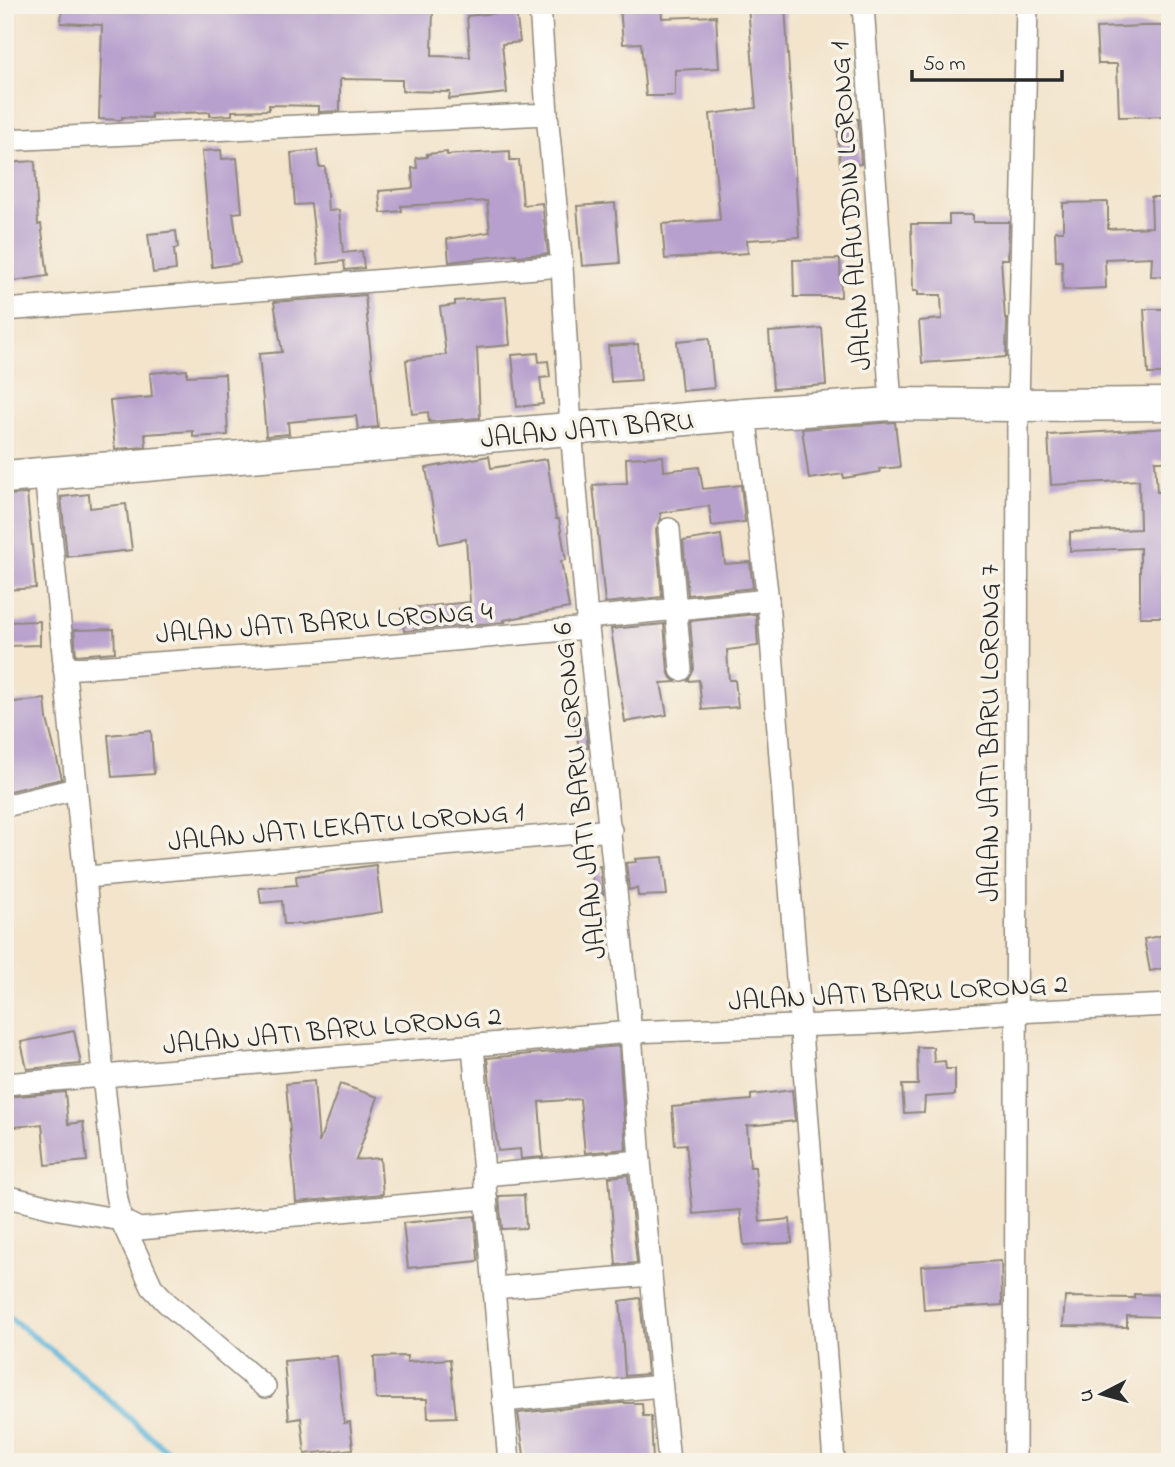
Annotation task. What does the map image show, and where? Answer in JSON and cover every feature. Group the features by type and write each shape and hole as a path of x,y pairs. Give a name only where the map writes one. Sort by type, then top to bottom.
{"street":[{"name":"JALAN JATI BARU LORONG 6","path":"540,5 547,114 562,266 571,429 587,623 631,1032 640,1161 669,1462"},
{"name":"JALAN ALAUDDIN LORONG 1","path":"863,5 891,404"},
{"name":"JALAN JATI BARU LORONG 7","path":"1015,1462 1018,405 1027,5"},
{"path":"5,140 547,114"},
{"path":"5,310 562,266"},
{"name":"JALAN JATI BARU","path":"5,477 891,404 1170,404"},
{"path":"746,414 768,600 834,1462"},
{"path":"45,474 75,789 87,877 103,1076 121,1220 152,1287 265,1387"},
{"path":"669,529 681,670"},
{"name":"JALAN JATI BARU LORONG 4","path":"64,669 306,653 587,623 768,600"},
{"path":"5,806 75,789"},
{"name":"JALAN JATI LEKATU LORONG 1","path":"87,877 611,830"},
{"name":"JALAN JATI BARU LORONG 2","path":"5,1084 631,1032 876,1023 1170,1005"},
{"path":"473,1046 509,1462"},
{"path":"485,1175 640,1161"},
{"path":"5,1196 121,1220 139,1229 148,1230 486,1198"},
{"path":"494,1288 651,1275"},
{"path":"503,1401 661,1386"}],"building":[{"path":"62,5 433,5 432,56 470,57 467,16 516,11 520,42 502,44 507,93 449,99 450,92 402,91 402,80 340,79 340,111 319,112 319,106 269,105 269,110 232,111 232,115 210,116 210,112 151,114 151,118 122,117 122,120 99,119 102,25 61,23"},
{"path":"661,5 662,18 716,16 719,68 675,70 675,96 646,96 641,43 623,44 620,6"},
{"path":"748,5 785,5 799,237 747,240 748,253 665,259 662,224 720,220 710,114 756,108"},
{"path":"1170,26 1170,116 1119,117 1117,64 1098,64 1096,28"},
{"path":"858,119 861,164 840,166 837,120"},
{"path":"221,150 222,159 237,158 242,212 233,213 240,263 212,267 202,151"},
{"path":"317,150 319,167 325,167 328,211 339,210 343,253 362,251 364,268 345,270 344,261 318,264 311,204 295,205 291,153"},
{"path":"510,151 510,160 519,160 523,205 542,203 548,254 516,254 449,262 447,239 490,232 487,201 401,206 402,211 381,213 379,191 413,188 412,168 417,168 416,158 447,152 447,155"},
{"path":"35,161 38,225 41,224 48,276 14,281 6,229 5,163"},
{"path":"1151,197 1170,197 1170,277 1151,276 1152,257 1105,259 1106,288 1063,290 1062,261 1056,261 1055,231 1063,231 1063,203 1108,202 1108,229 1152,227"},
{"path":"615,203 620,263 582,266 577,206"},
{"path":"949,215 973,215 973,222 1009,222 1008,259 1001,259 1007,319 1006,357 922,363 919,321 942,319 941,295 918,295 918,291 913,291 911,224 949,224"},
{"path":"176,231 176,270 153,273 148,234"},
{"path":"840,259 841,297 794,297 793,260"},
{"path":"365,295 378,427 358,429 356,416 288,422 289,434 266,436 259,354 282,352 274,302"},
{"path":"506,297 510,345 477,348 480,418 429,422 428,412 412,414 406,360 446,355 440,307 455,305 455,301"},
{"path":"1144,309 1170,309 1170,374 1148,374"},
{"path":"822,328 826,385 773,389 769,332"},
{"path":"709,338 714,388 682,391 677,341"},
{"path":"638,344 641,380 611,382 608,346"},
{"path":"538,353 539,362 548,361 550,377 540,378 543,404 517,407 512,355"},
{"path":"187,370 187,376 225,374 228,435 193,437 193,431 145,434 146,447 115,449 110,401 152,397 150,373"},
{"path":"895,422 900,467 844,478 843,474 809,479 802,429"},
{"path":"1170,428 1170,461 1155,461 1157,492 1170,492 1170,617 1140,617 1140,548 1070,551 1070,532 1140,529 1139,480 1051,485 1048,435"},
{"path":"489,456 491,468 547,459 556,519 559,519 566,560 561,561 569,608 504,620 505,622 404,631 401,609 470,602 466,539 439,544 426,468"},
{"path":"663,456 664,471 699,467 703,489 741,485 745,522 712,526 709,506 660,513 661,519 656,530 662,597 605,603 593,485 627,483 626,458"},
{"path":"27,494 36,588 5,590 5,495"},
{"path":"89,494 90,508 126,504 132,550 67,557 61,497"},
{"path":"721,535 725,564 750,562 753,588 688,595 683,541"},
{"path":"756,614 758,646 727,650 729,680 735,680 738,707 702,710 699,680 688,681 694,669 690,621"},
{"path":"40,621 40,645 5,646 5,622"},
{"path":"664,624 668,671 676,682 661,683 667,715 625,722 611,629"},
{"path":"114,629 115,652 76,655 74,630"},
{"path":"45,699 47,719 62,779 5,792 5,703"},
{"path":"584,716 588,748 579,749 574,717"},
{"path":"151,731 154,774 112,777 108,735"},
{"path":"663,857 667,895 638,896 637,888 629,890 626,863 636,862 635,859"},
{"path":"376,865 382,912 303,924 284,924 282,901 261,903 259,888 297,885 296,876"},
{"path":"600,866 603,894 594,895 591,867"},
{"path":"1170,934 1170,967 1150,971 1144,939"},
{"path":"74,1031 81,1064 27,1069 21,1042"},
{"path":"619,1046 626,1149 585,1153 580,1099 539,1102 543,1157 521,1159 520,1149 498,1151 487,1058"},
{"path":"917,1047 933,1047 934,1062 945,1061 946,1069 955,1069 955,1095 925,1097 924,1112 904,1113 902,1085 918,1085"},
{"path":"314,1081 319,1143 340,1084 378,1097 356,1160 380,1158 383,1194 296,1202 286,1084"},
{"path":"792,1090 795,1121 747,1126 750,1167 755,1167 760,1222 790,1219 792,1243 744,1245 740,1210 693,1214 686,1144 675,1145 672,1107 751,1100 751,1095"},
{"path":"65,1092 68,1124 83,1122 87,1161 46,1165 42,1124 5,1128 5,1097"},
{"path":"628,1175 637,1263 616,1265 609,1177"},
{"path":"524,1195 526,1228 502,1229 499,1196"},
{"path":"475,1216 478,1261 408,1268 403,1223"},
{"path":"1001,1261 1002,1305 924,1310 921,1266"},
{"path":"1134,1294 1170,1295 1170,1317 1127,1316 1127,1327 1063,1326 1065,1297 1134,1298"},
{"path":"640,1298 647,1374 625,1376 620,1301"},
{"path":"337,1356 344,1423 350,1422 353,1449 305,1454 301,1418 289,1420 284,1361"},
{"path":"407,1356 407,1362 450,1359 456,1417 428,1418 427,1399 376,1399 374,1357"},
{"path":"642,1403 643,1416 651,1416 653,1462 525,1462 518,1413"}],"waterway":[{"path":"5,1314 70,1365 179,1462"}]}
